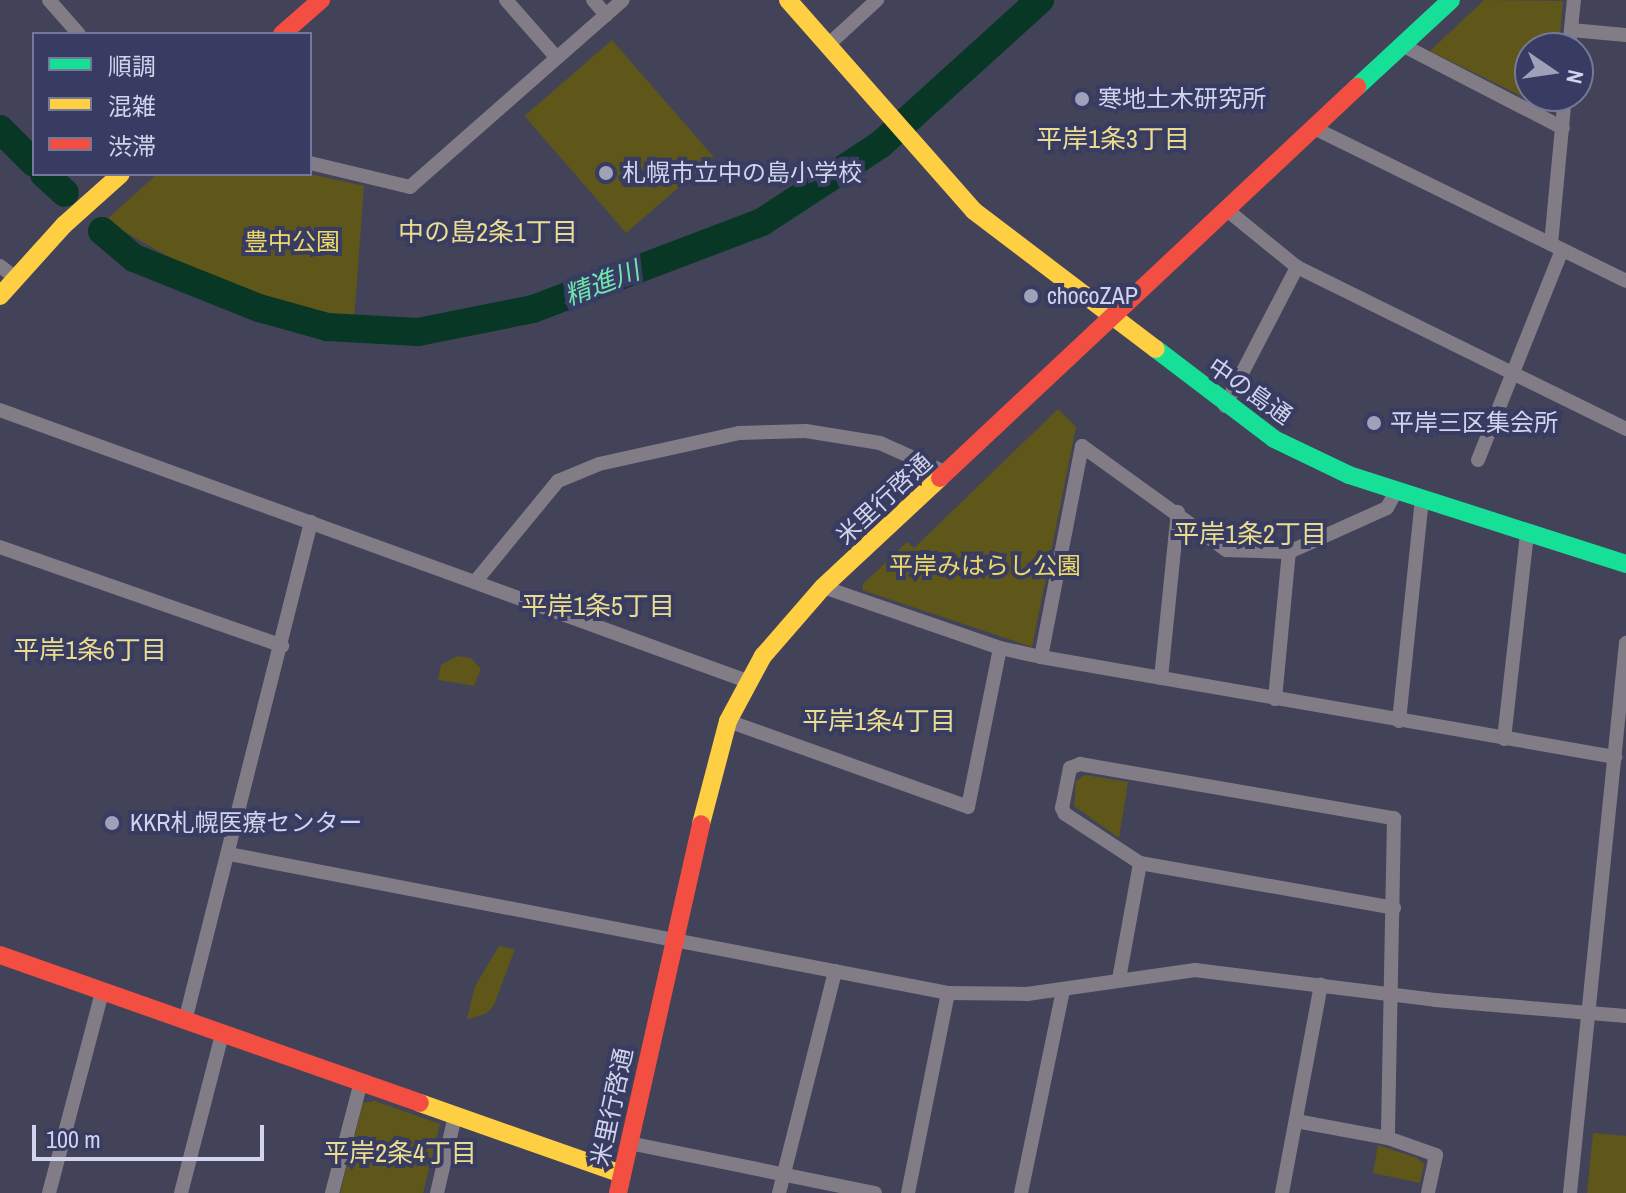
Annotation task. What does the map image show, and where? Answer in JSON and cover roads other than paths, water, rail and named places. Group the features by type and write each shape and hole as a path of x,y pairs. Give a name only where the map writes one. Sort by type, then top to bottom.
{"street":[{"path":"49,0 77,32"},
{"path":"284,32 321,0"},
{"path":"506,0 557,58"},
{"path":"593,0 606,15"},
{"path":"312,163 410,187 623,0"},
{"path":"788,0 828,45 877,0"},
{"name":"米里行啓通","path":"620,1184 674,939 728,721 747,681 778,636 823,587 1451,0"},
{"path":"1574,0 1571,30 1626,35"},
{"name":"中の島通","path":"828,45 974,211 1225,406 1296,452 1422,500 1626,564"},
{"path":"1402,45 1563,128"},
{"path":"1478,460 1513,373 1556,247 1564,112"},
{"path":"1314,128 1626,281"},
{"path":"0,296 119,176"},
{"path":"1227,210 1297,267 1626,429"},
{"path":"0,266 16,278"},
{"path":"1225,406 1297,267"},
{"path":"0,410 747,681"},
{"path":"475,582 558,481 599,464 739,433 806,431 880,443 947,473"},
{"path":"1041,657 1082,446 1178,512 1226,550 1289,552 1387,508 1396,491"},
{"path":"1399,721 1422,500"},
{"path":"1161,678 1178,512"},
{"path":"185,1021 311,522"},
{"path":"1504,739 1527,533"},
{"path":"0,547 282,646"},
{"path":"1275,699 1289,552"},
{"path":"823,587 1000,648 1041,657 1615,757"},
{"path":"1570,1193 1626,643"},
{"path":"728,721 968,807 1000,648"},
{"path":"1388,1138 1394,995 1394,908 1394,818 1080,764 1070,768 1062,808 1065,814 1140,863 1394,908"},
{"path":"229,854 948,993 999,996 1063,990 1119,979 1195,970 1394,995 1626,1016"},
{"path":"1119,979 1140,863"},
{"path":"0,955 455,1116 620,1184"},
{"path":"779,1193 835,971"},
{"path":"1282,1193 1321,985"},
{"path":"1021,1193 1063,990"},
{"path":"49,1193 102,992"},
{"path":"908,1193 948,993"},
{"path":"181,1193 222,1034"},
{"path":"332,1193 361,1082"},
{"path":"437,1193 455,1116"},
{"path":"1296,1121 1388,1138 1436,1155 1428,1193"},
{"path":"629,1143 875,1193"}],"waterway":[{"name":"精進川","path":"102,231 134,258 259,308 327,327 418,332 533,309 762,222 881,144 1040,0"},
{"name":"精進川","path":"0,129 32,161"},
{"name":"精進川","path":"46,176 65,193"}],"place":[{"name":"寒地土木研究所","path":"1082,99"},
{"name":"札幌市立中の島小学校","path":"606,173"},
{"name":"chocoZAP","path":"1031,296"},
{"name":"平岸三区集会所","path":"1374,423"},
{"name":"KKR札幌医療センター","path":"112,823"}],"district":[{"name":"平岸1条3丁目","path":"1113,139"},
{"name":"中の島2条1丁目","path":"488,232"},
{"name":"平岸1条2丁目","path":"1250,534"},
{"name":"平岸1条5丁目","path":"598,606"},
{"name":"平岸1条6丁目","path":"90,650"},
{"name":"平岸1条4丁目","path":"879,721"},
{"name":"平岸2条4丁目","path":"400,1153"}],"park label":[{"name":"豊中公園","path":"292,242"},
{"name":"平岸みはらし公園","path":"985,566"}]}
